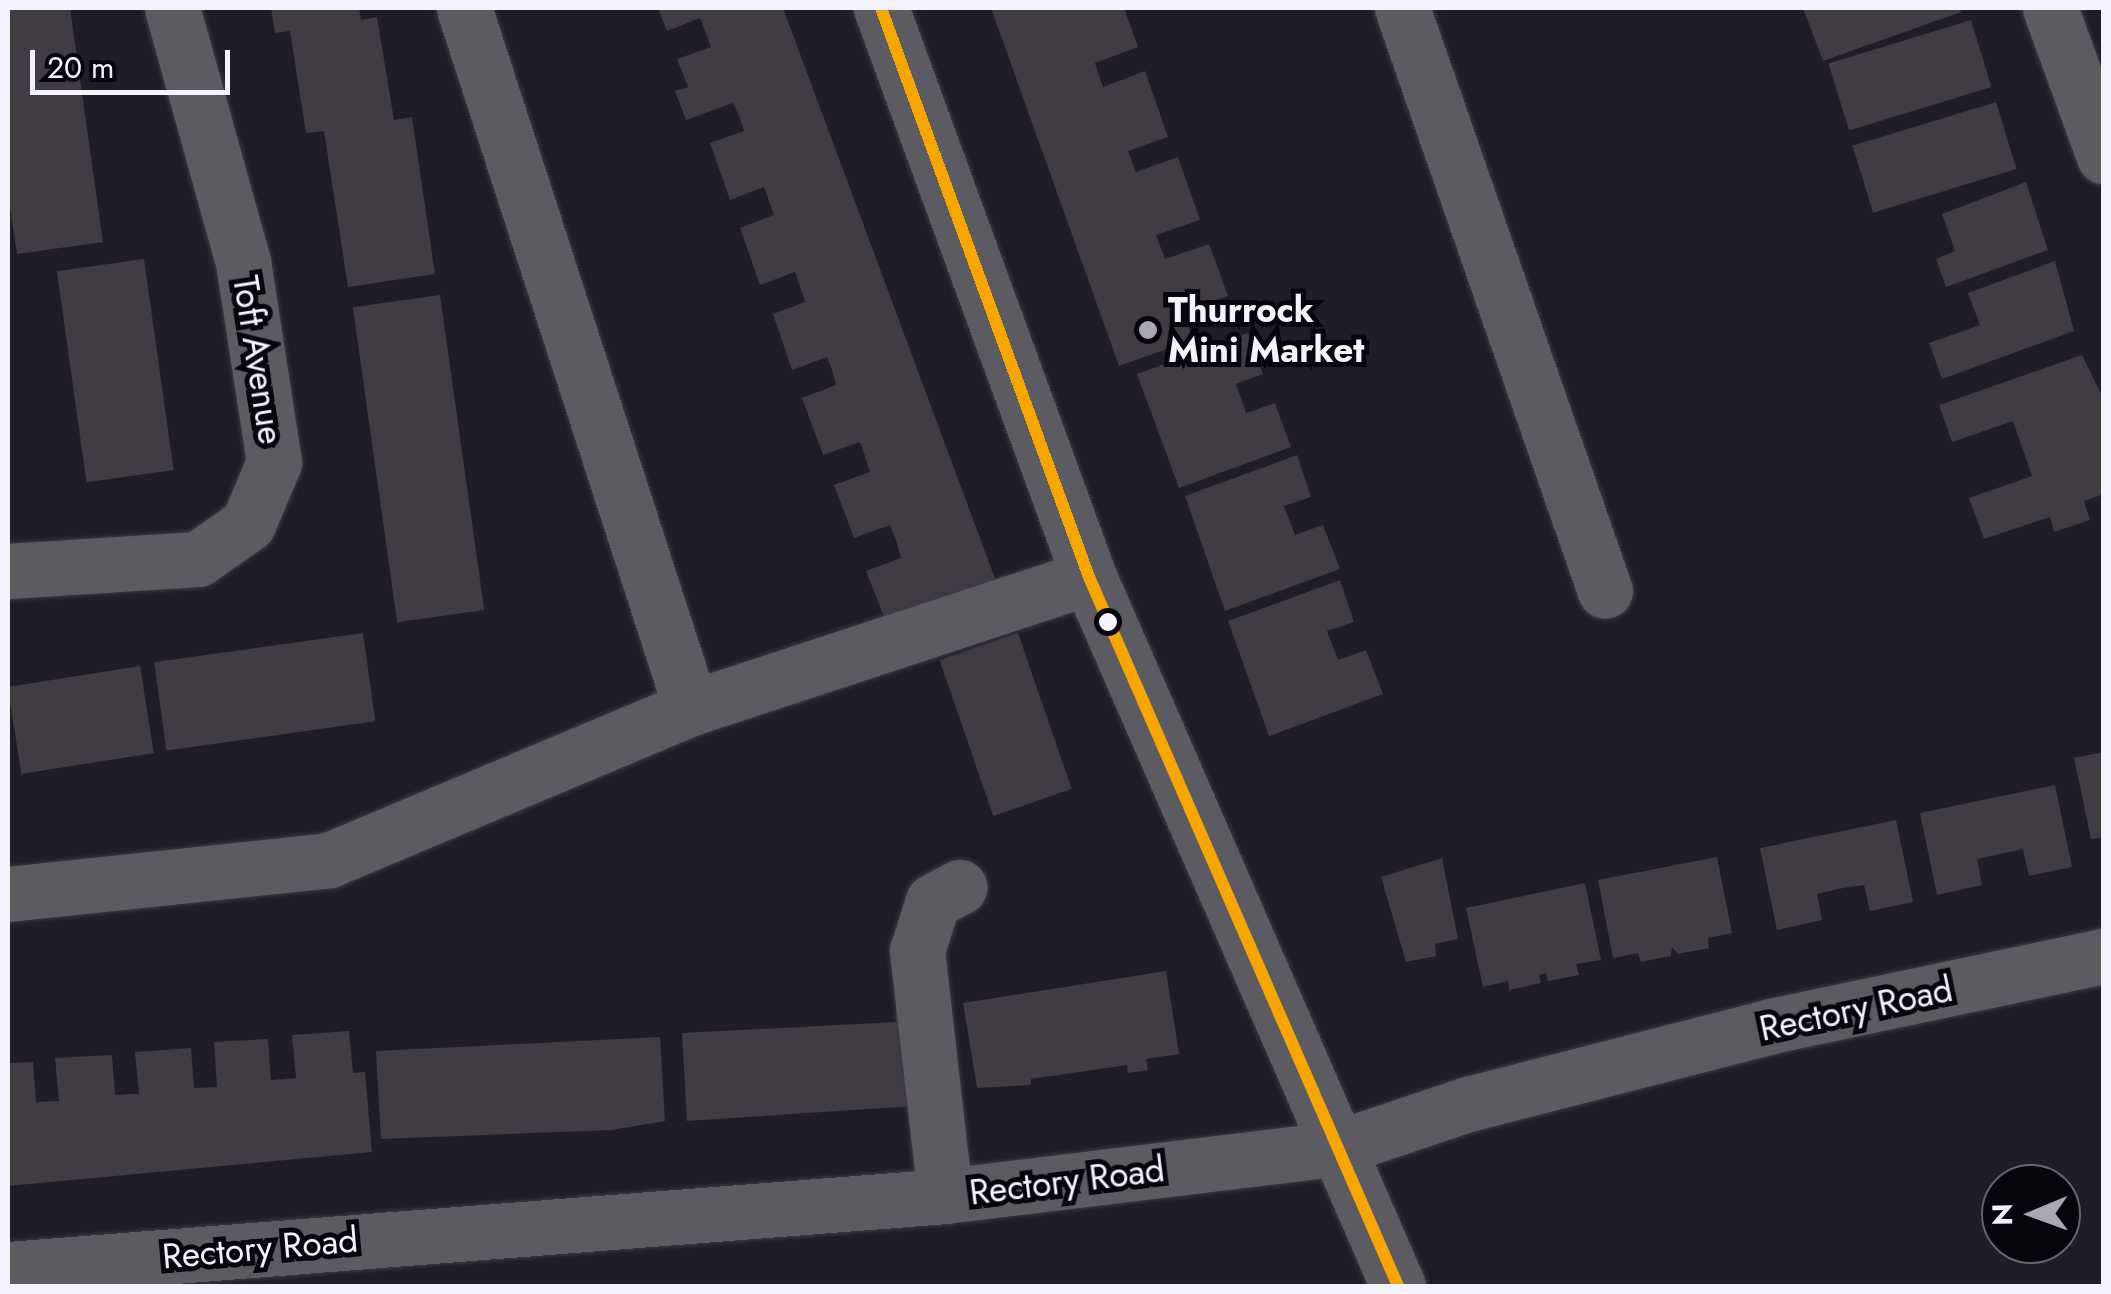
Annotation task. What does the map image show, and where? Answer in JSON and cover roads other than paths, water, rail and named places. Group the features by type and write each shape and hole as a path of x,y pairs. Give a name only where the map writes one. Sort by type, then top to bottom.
{"street":[{"name":"Toft Avenue","path":"8,571 198,559 248,524 274,462 243,262 172,8"},
{"path":"464,8 690,708"},
{"path":"881,8 1089,577 1334,1149 1398,1286"},
{"path":"1402,8 1605,591"},
{"path":"2050,8 2104,156"},
{"path":"8,894 330,860 690,708 1089,577"},
{"path":"945,1196 917,951 933,901 959,887"},
{"name":"Rectory Road","path":"8,1268 945,1196 1334,1149 1468,1104 1752,1031 2104,956"}],"place":[{"name":"Thurrock Mini Market","path":"1148,330"}]}
